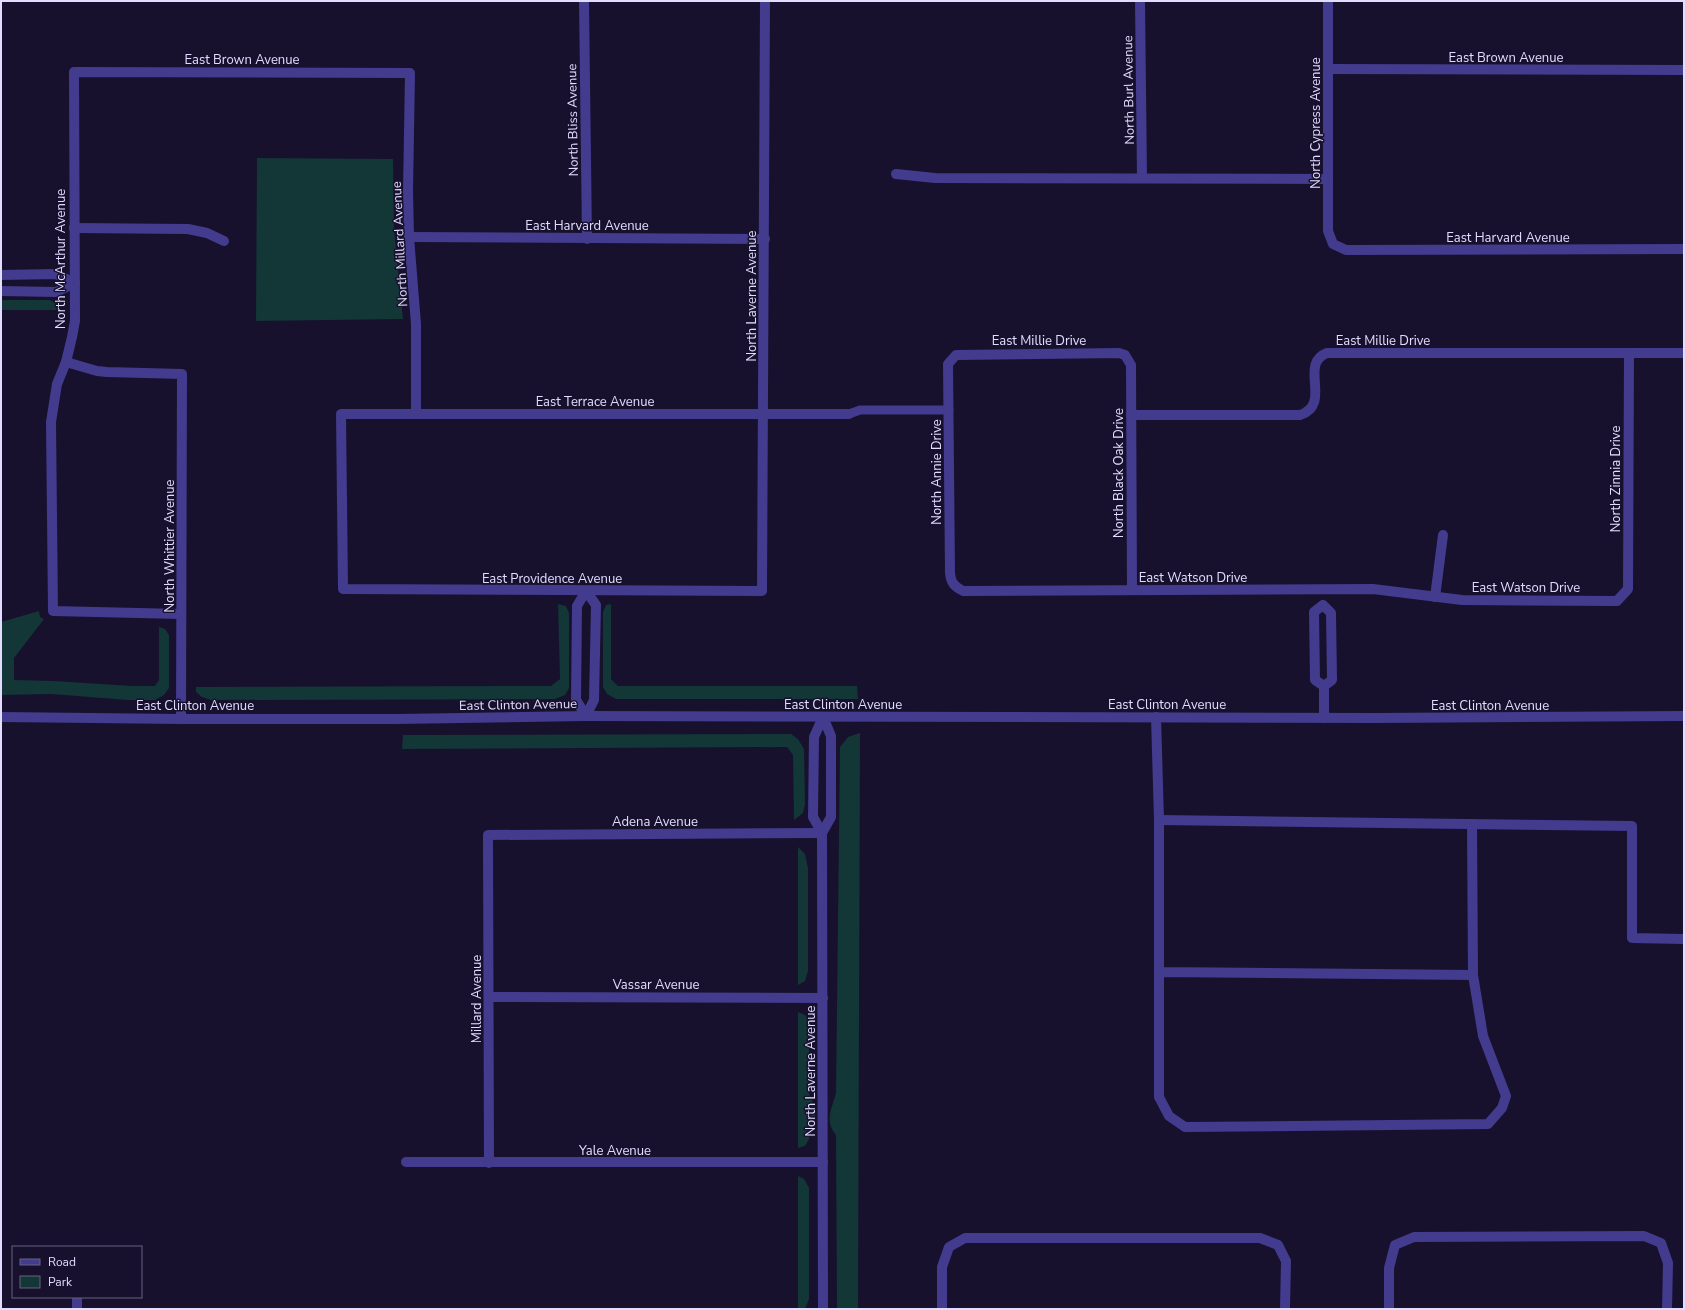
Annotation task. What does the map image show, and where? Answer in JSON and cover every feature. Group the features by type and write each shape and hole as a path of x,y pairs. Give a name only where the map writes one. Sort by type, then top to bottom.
{"street":[{"name":"North Bliss Avenue","path":"584,1 587,238"},
{"name":"North Laverne Avenue","path":"762,591 765,238 765,1"},
{"name":"North Burl Avenue","path":"1140,1 1142,178"},
{"name":"North Cypress Avenue","path":"1328,1 1328,231 1333,244"},
{"name":"East Brown Avenue","path":"1328,69 1684,70"},
{"name":"East Brown Avenue","path":"74,72 410,73"},
{"name":"North McArthur Avenue","path":"74,72 75,321 66,362 57,384 51,422 53,611 182,614"},
{"name":"North Millard Avenue","path":"410,73 408,191 409,237 416,324 416,414"},
{"path":"896,174 934,178 1327,179"},
{"path":"74,228 188,229 207,232 224,241"},
{"name":"East Harvard Avenue","path":"409,237 765,238"},
{"name":"East Harvard Avenue","path":"1333,244 1346,250 1684,249"},
{"path":"1,274 56,274 75,283"},
{"path":"1,291 56,292 75,283"},
{"name":"East Millie Drive","path":"951,359 956,355 963,354 1120,353 1127,357"},
{"name":"East Millie Drive","path":"1131,415 1300,415 1308,413 1313,407 1315,401 1315,366 1320,355 1327,353 1684,353"},
{"name":"North Zinnia Drive","path":"1617,601 1628,589 1628,354"},
{"name":"North Black Oak Drive","path":"1127,357 1131,365 1132,590"},
{"name":"North Annie Drive","path":"951,359 948,364 950,573 953,584"},
{"name":"North Whittier Avenue","path":"66,362 107,372 182,374 181,719"},
{"name":"East Terrace Avenue","path":"342,589 341,414 849,414"},
{"path":"1435,597 1443,535"},
{"name":"East Watson Drive","path":"953,584 963,591 1386,590 1462,600 1617,601"},
{"name":"East Providence Avenue","path":"342,589 762,591"},
{"path":"1322,590 1323,605 1331,613 1332,680 1324,686"},
{"path":"586,591 596,605 594,700 586,716 576,700 576,606 586,591"},
{"path":"1323,605 1314,612 1315,680 1324,686"},
{"path":"1324,686 1324,718"},
{"name":"East Clinton Avenue","path":"1,717 396,719 586,716 1324,718 1684,716"},
{"path":"822,833 831,817 831,736 823,717"},
{"path":"822,833 813,817 814,737 823,717"},
{"path":"1156,717 1159,820 1159,1097 1168,1116 1185,1127 1488,1124 1502,1108 1506,1096 1483,1036 1473,975 1472,824"},
{"path":"1159,820 1632,826 1632,938 1684,939"},
{"name":"North Laverne Avenue","path":"822,833 823,1309"},
{"name":"Adena Avenue","path":"488,835 822,833"},
{"name":"Millard Avenue","path":"488,835 489,1163"},
{"path":"1159,972 1473,975"},
{"name":"Vassar Avenue","path":"489,997 823,998"},
{"name":"Yale Avenue","path":"406,1162 823,1162"},
{"path":"1389,1309 1389,1268 1394,1245 1414,1237 1628,1236 1644,1236 1661,1243 1668,1263 1667,1309"},
{"path":"942,1309 942,1267 949,1247 965,1238 1260,1238 1278,1245 1286,1261 1285,1309"},
{"path":"77,1298 77,1309"}],"lane":[{"path":"849,414 860,410 949,410"}],"green space":[{"path":"257,158 393,159 394,229 403,319 256,321"},
{"path":"1,300 49,300 58,303 61,310 1,310"},
{"path":"558,604 566,606 569,613 569,688 565,695 555,699 211,700 202,697 196,692 196,687 551,686 560,679"},
{"path":"611,604 611,679 618,686 857,686 858,699 616,699 607,694 603,687 603,612 606,605"},
{"path":"39,611 40,617 44,619 14,658 14,680 155,686 159,680 159,627 165,629 169,635 169,688 164,695 155,700 128,700 51,694 1,695 1,622"},
{"path":"860,733 858,1309 837,1309 836,1135 830,1124 830,1114 836,1093 840,747 848,737"},
{"path":"791,734 798,739 804,749 805,804 803,813 794,820 793,755 787,747 402,749 403,735"},
{"path":"798,847 805,854 808,868 808,971 805,981 798,985"},
{"path":"798,1012 805,1015 809,1022 809,1094 815,1107 815,1126 810,1132 809,1139 805,1146 798,1148"},
{"path":"798,1176 804,1179 809,1188 809,1299 805,1309 798,1309"}]}
